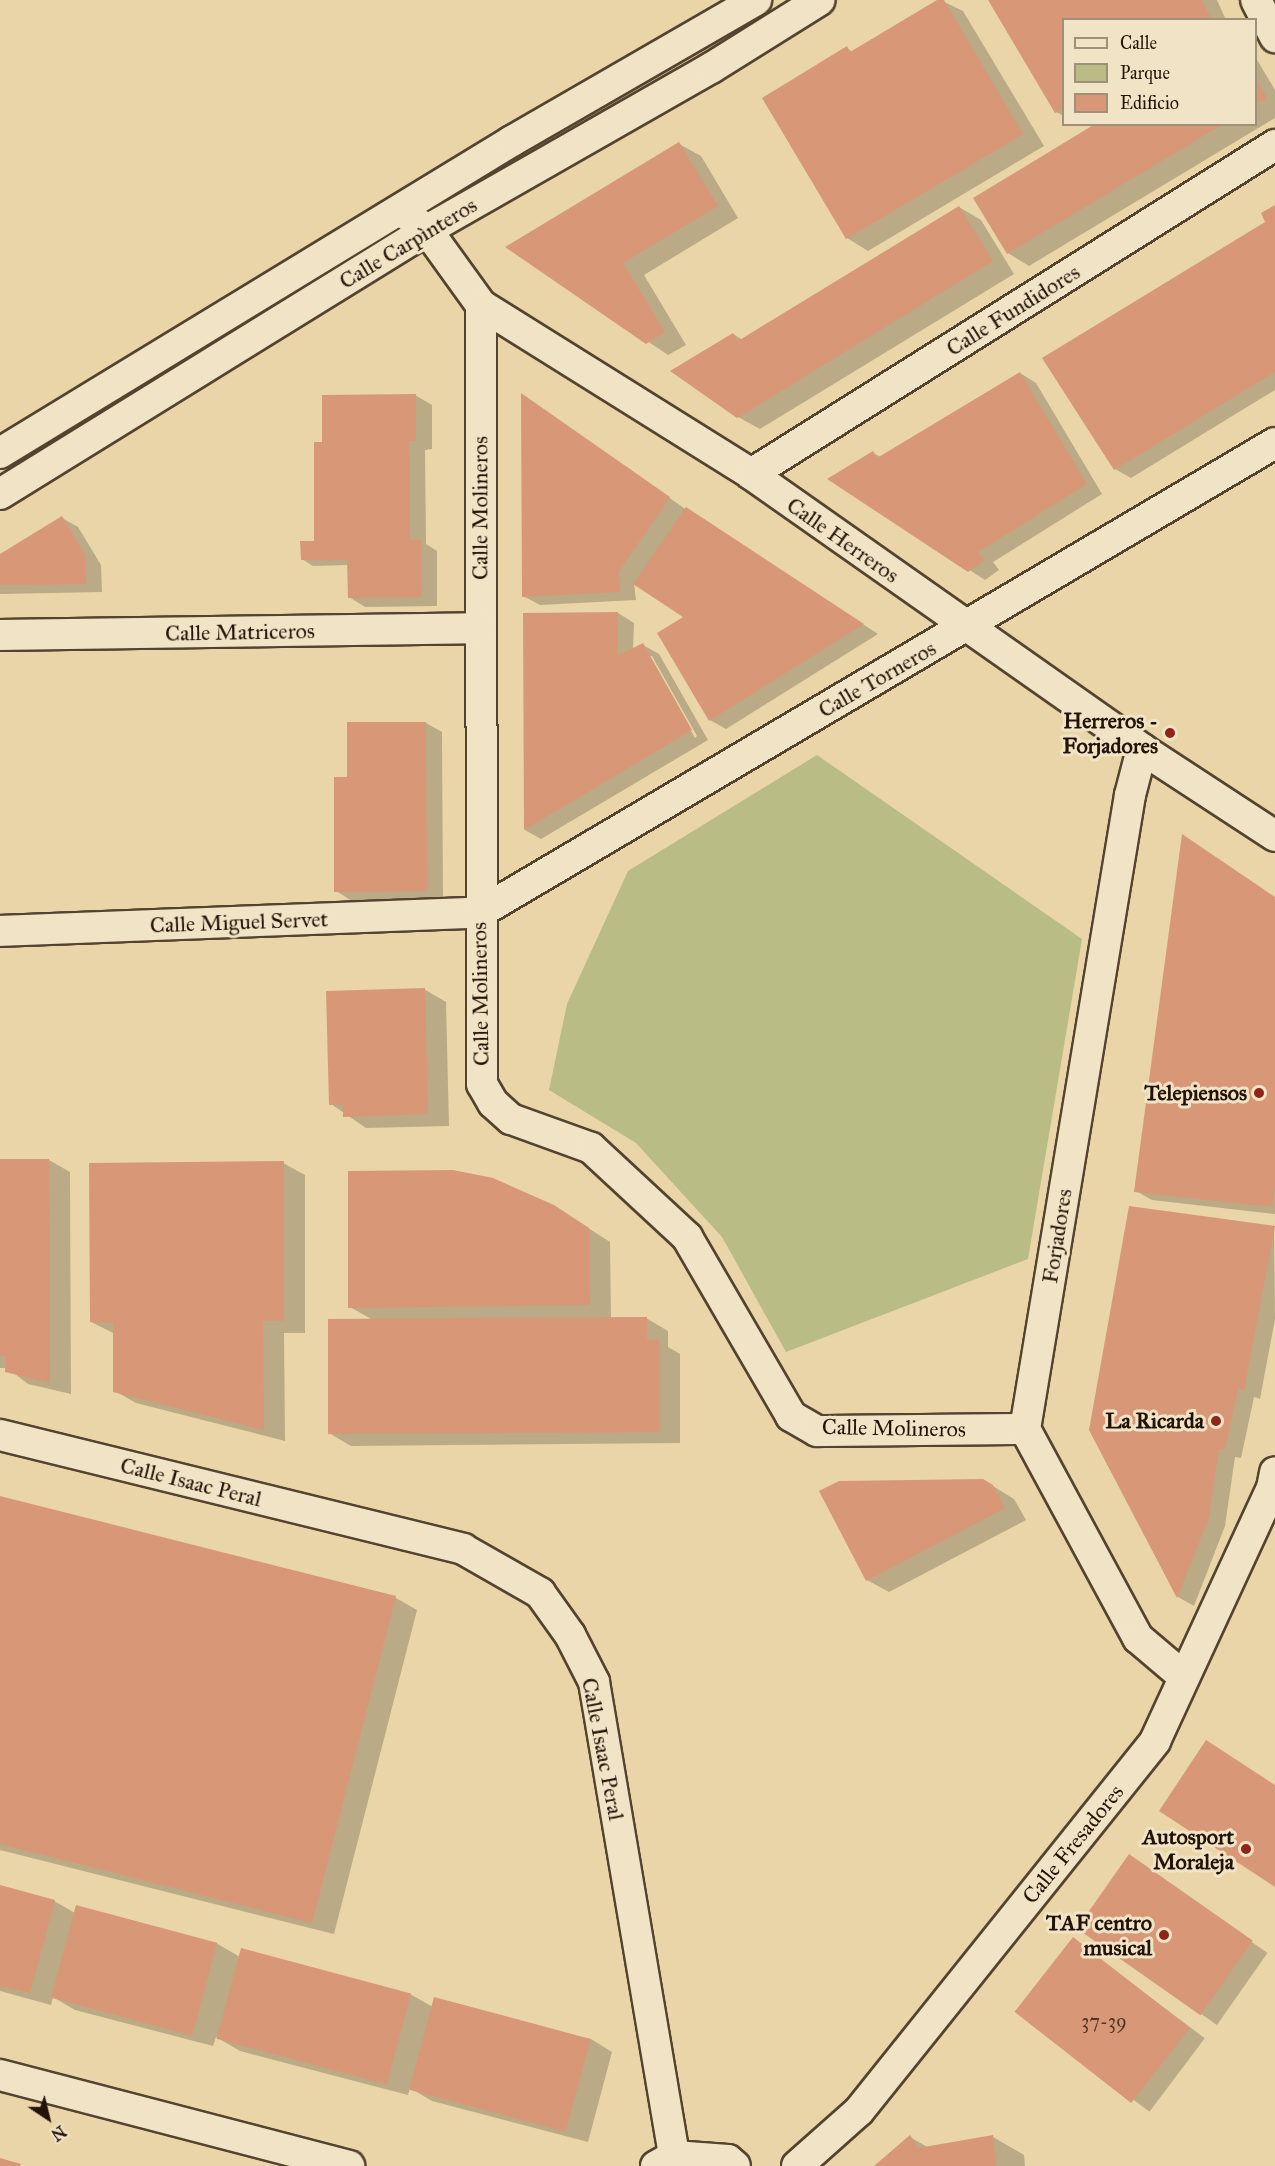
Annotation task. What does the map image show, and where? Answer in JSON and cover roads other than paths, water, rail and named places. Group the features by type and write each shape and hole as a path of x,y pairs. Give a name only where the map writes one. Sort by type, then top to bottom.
{"street":[{"name":"Calle Carpìnteros","path":"0,453 401,210 756,0"},
{"name":"Calle Carpìnteros","path":"0,494 427,230 711,68 820,0"},
{"path":"1256,0 1275,37"},
{"name":"Calle Fundidores","path":"751,474 1275,145"},
{"name":"Calle Herreros","path":"401,210 427,230 481,305 751,474 1142,749 1275,836"},
{"name":"Calle Molineros","path":"481,305 479,913 482,1084 493,1103 511,1119 591,1148 687,1237 790,1416 817,1431 1025,1429"},
{"name":"Calle Torneros","path":"479,913 1275,443"},
{"name":"Calle Matriceros","path":"0,635 479,628"},
{"name":"Forjadores","path":"1025,1429 1130,795 1142,749"},
{"name":"Calle Miguel Servet","path":"0,931 479,913"},
{"path":"1025,1429 1138,1638 1184,1677"},
{"name":"Calle Isaac Peral","path":"0,1435 463,1549 540,1593 570,1635 594,1682 665,2161"},
{"name":"Calle Fresadores","path":"797,2166 859,2111 1155,1740 1272,1488 1275,1472"},
{"path":"0,2075 349,2166"},
{"path":"665,2161 728,2160 735,2166"}],"place":[{"name":"Herreros - Forjadores","path":"1170,733"},
{"name":"Telepiensos","path":"1259,1093"},
{"name":"La Ricarda","path":"1216,1421"},
{"name":"Autosport Moraleja","path":"1246,1849"},
{"name":"TAF centro musical","path":"1164,1935"}]}
